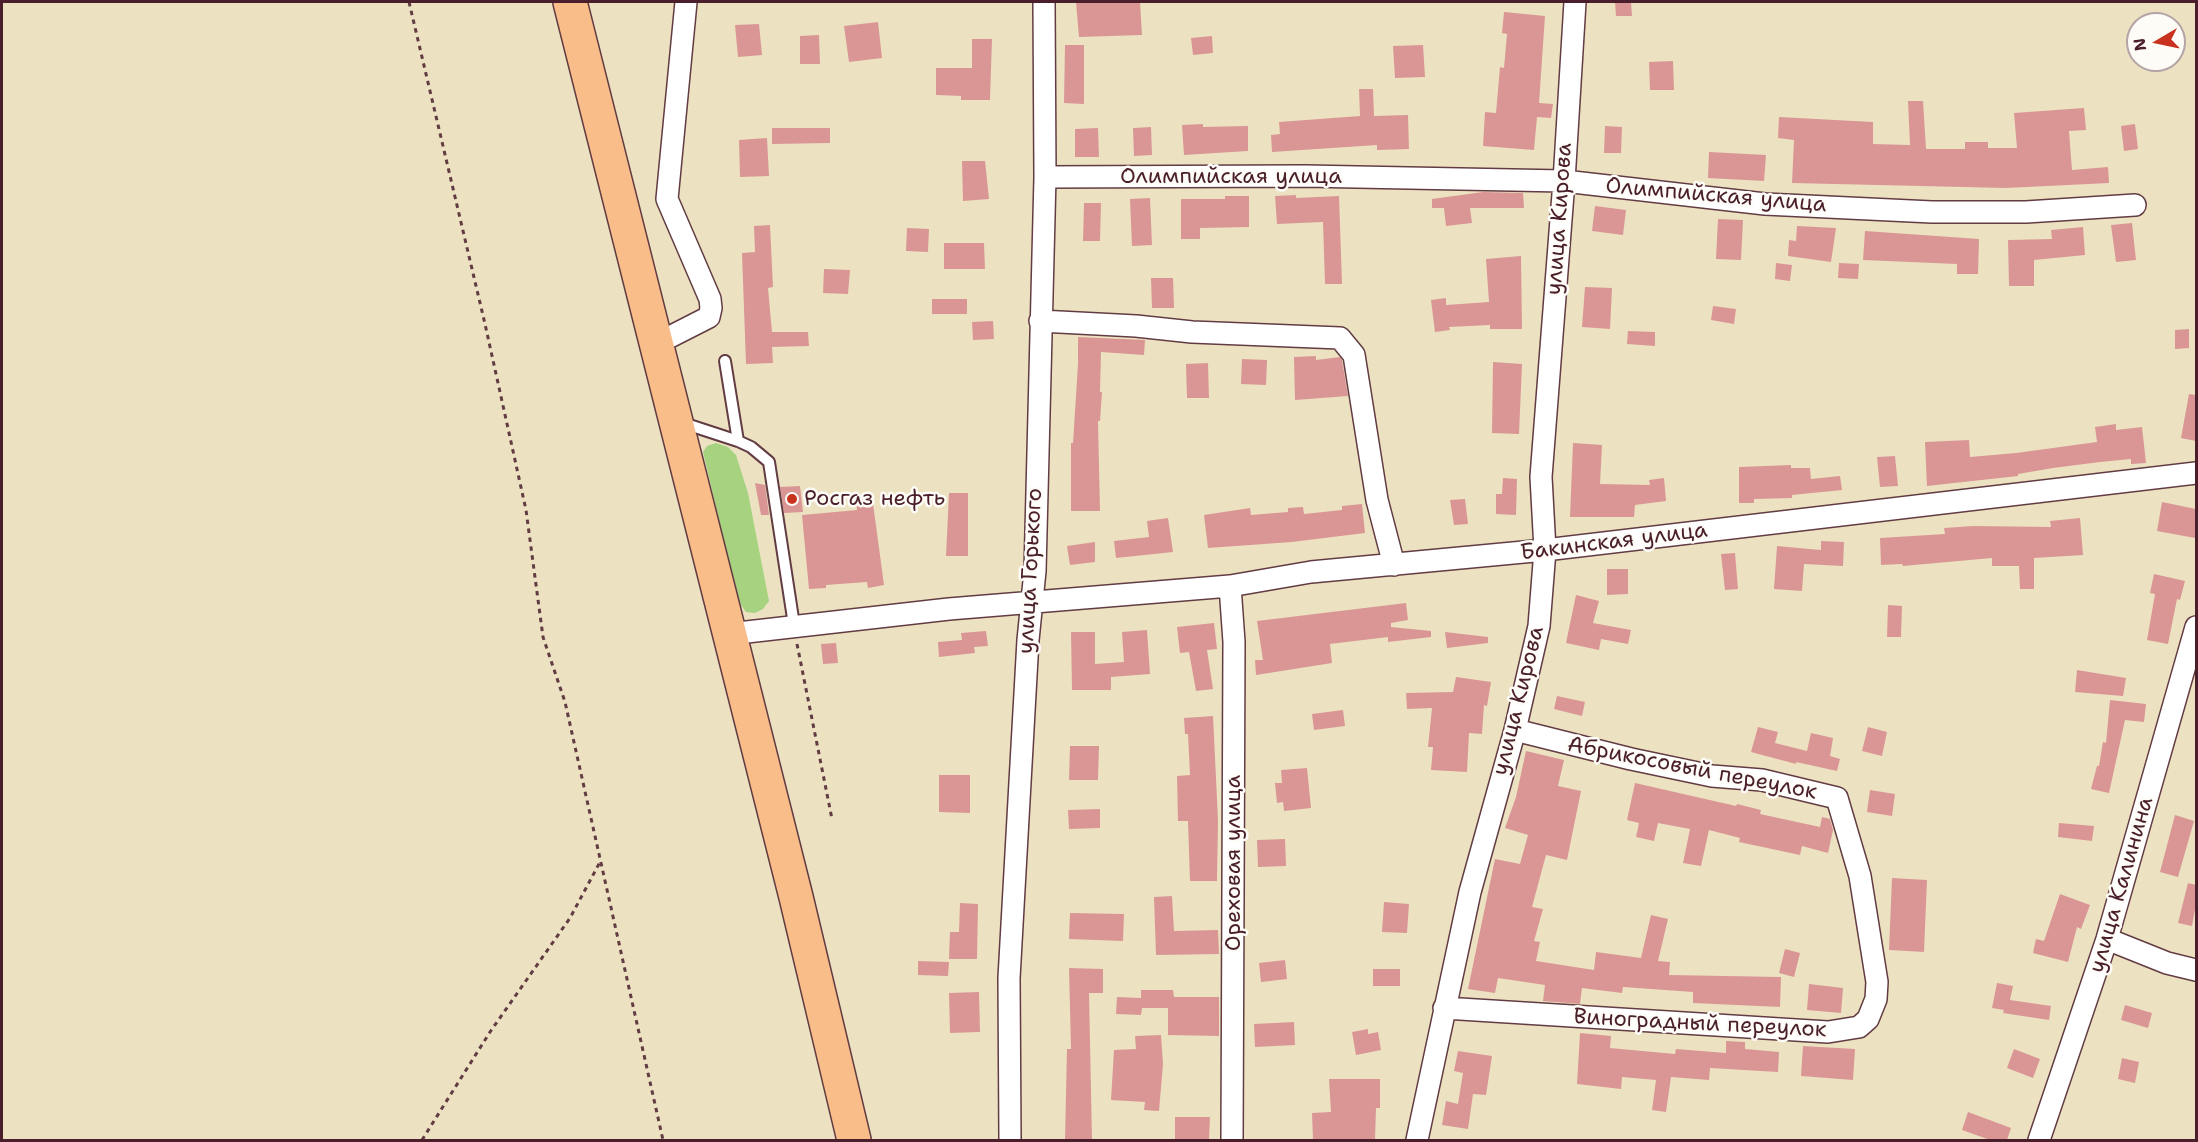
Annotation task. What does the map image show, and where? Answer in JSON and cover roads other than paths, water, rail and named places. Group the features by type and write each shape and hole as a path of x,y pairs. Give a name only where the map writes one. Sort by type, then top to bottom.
{"highway":[{"path":"570,2 854,1140"}],"street":[{"path":"656,344 710,317 711,308 710,299 667,199 686,2"},
{"name":"улица Горького","path":"1010,1140 1009,978 1030,603 1035,571 1045,177 1044,2"},
{"name":"улица Кирова","path":"1417,1140 1470,892 1515,730 1539,626 1545,550 1541,477 1564,181 1575,2"},
{"name":"Олимпийская улица","path":"1045,177 1305,176 1564,181 1765,204 1932,212 2026,212 2135,205"},
{"path":"1040,321 1192,332 1340,338 1354,355 1377,500 1394,565"},
{"name":"Бакинская улица","path":"729,634 794,625 1230,586 1311,572 1545,550 2196,473"},
{"name":"Ореховая улица","path":"1230,586 1234,642 1232,1140"},
{"name":"улица Калинина","path":"2039,1140 2107,939 2196,627"},
{"name":"Абрикосовый переулок","path":"1515,730 1551,741 1654,764 1712,776 1762,780 1837,798 1860,876 1871,935"},
{"name":"Виноградный переулок","path":"1444,1008 1841,1031 1860,1027 1865,1022 1876,999 1877,982 1871,935"},
{"path":"2107,939 2167,963 2196,970"}],"lane":[{"path":"725,361 738,441"},
{"path":"674,418 751,447 769,462 794,625"}],"place":[{"name":"Росгаз нефть","path":"792,499"}]}
